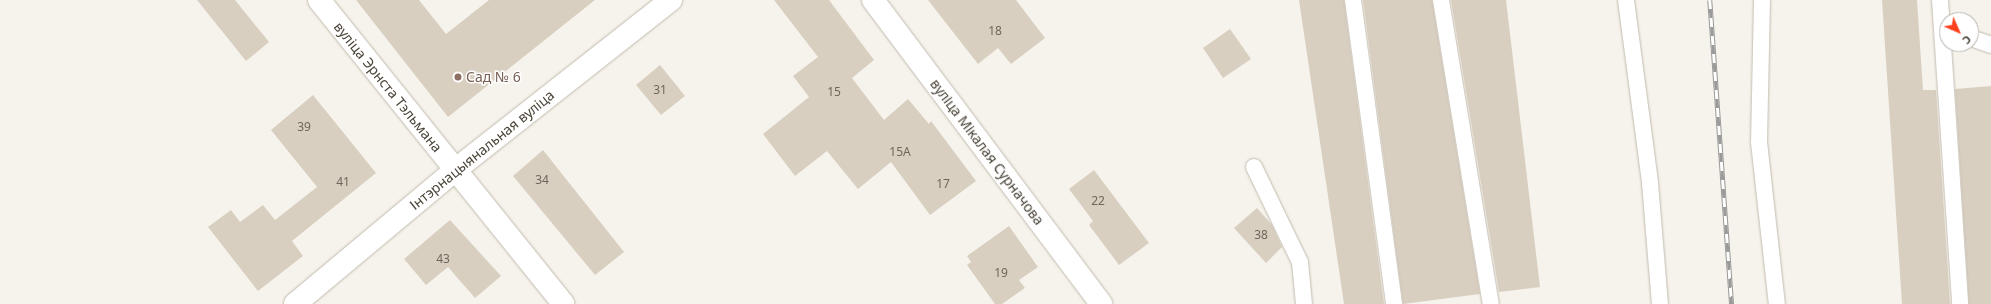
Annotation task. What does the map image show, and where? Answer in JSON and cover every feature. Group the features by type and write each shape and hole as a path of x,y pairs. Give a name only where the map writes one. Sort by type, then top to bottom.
{"street":[{"name":"вуліца Эрнста Тэльмана","path":"319,0 563,304"},
{"name":"Інтэрнацыянальная вуліца","path":"295,304 455,170 671,0"},
{"name":"вуліца Мікалая Сурначова","path":"873,0 1101,304"}],"lane":[{"path":"1353,0 1394,304"},
{"path":"1441,0 1491,304"},
{"path":"1626,0 1650,183 1660,304"},
{"path":"1762,0 1759,142 1777,304"},
{"path":"1940,0 1942,12"},
{"path":"1979,41 1991,45"},
{"path":"1946,52 1960,304"},
{"path":"1254,167 1300,262 1304,304"}],"building":[{"path":"197,0 235,0 269,42 246,61"},
{"name":"Сад № 6","path":"356,0 419,0 446,34 489,0 595,0 448,117"},
{"path":"774,0 829,0 874,60 852,78 884,120 908,99 929,124 931,121 976,181 930,215 891,162 858,189 827,151 795,176 763,134 809,97 793,76 818,57"},
{"path":"928,0 1016,0 1045,38 1011,64 998,48 978,64"},
{"path":"1299,0 1344,0 1384,304 1344,304"},
{"path":"1363,0 1432,0 1480,294 1403,304"},
{"path":"1451,0 1506,0 1540,287 1499,292"},
{"path":"1882,0 1917,0 1923,90 1936,90 1950,304 1902,304"},
{"path":"1230,29 1251,59 1223,78 1203,48"},
{"path":"660,65 685,96 661,115 636,85"},
{"path":"1991,86 1991,304 1969,304 1955,89"},
{"path":"313,95 376,173 292,241 303,256 258,291 208,227 231,210 240,222 263,205 275,220 317,187 271,130"},
{"path":"543,150 624,252 595,275 513,176"},
{"path":"1094,170 1149,243 1119,265 1089,225 1093,221 1069,189"},
{"path":"1257,208 1272,225 1282,247 1266,263 1234,228"},
{"path":"450,220 501,276 475,298 448,267 426,285 404,259"},
{"path":"1009,226 1038,267 1019,280 1025,288 1002,304 995,304 967,265 971,262 967,256"}],"railway":[{"path":"1710,0 1732,304"}],"place":[{"name":"Сад № 6","path":"458,77"}]}
